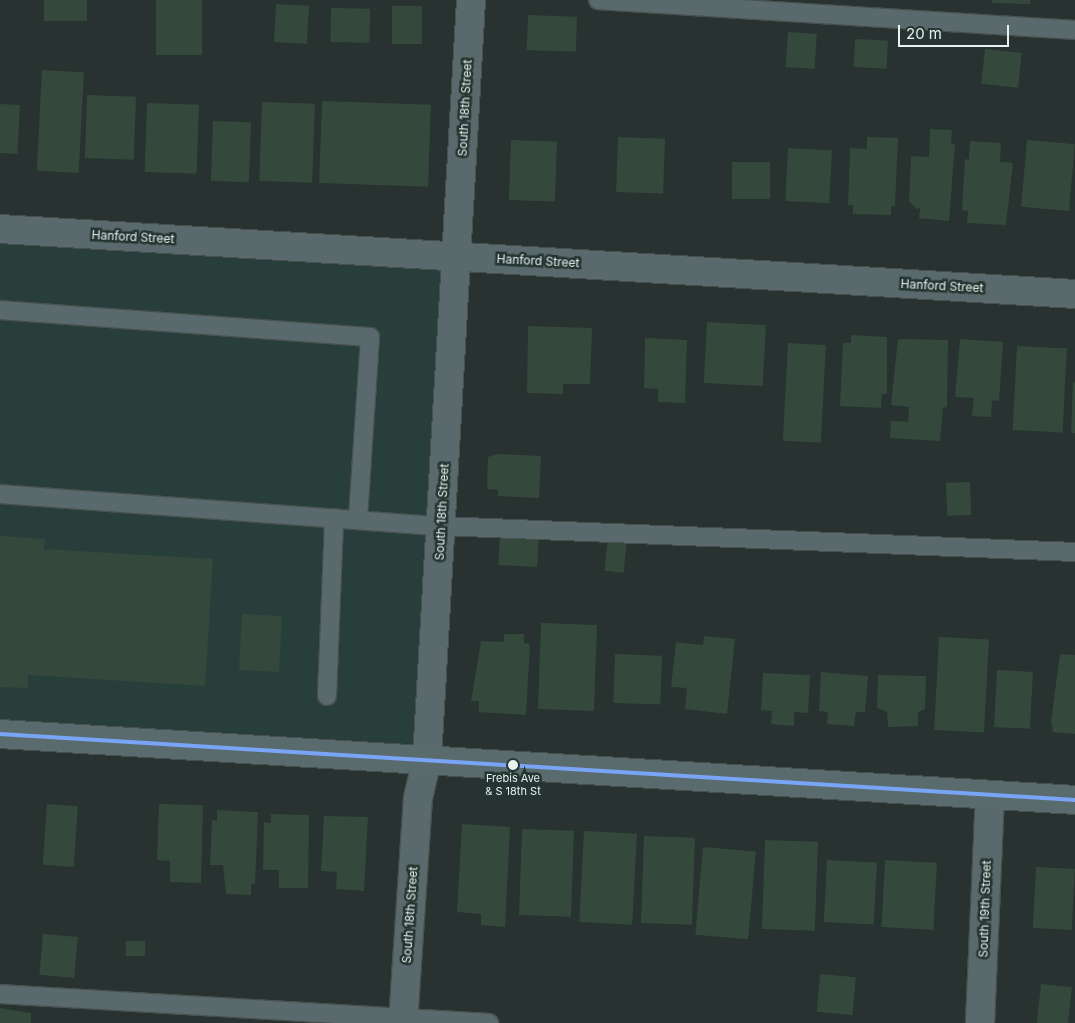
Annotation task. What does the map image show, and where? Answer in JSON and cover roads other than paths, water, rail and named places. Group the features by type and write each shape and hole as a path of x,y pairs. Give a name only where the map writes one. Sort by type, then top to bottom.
{"main road":[{"path":"0,734 1075,800"}],"street":[{"name":"South 18th Street","path":"403,1021 418,798 427,759 471,0"},
{"name":"Hanford Street","path":"0,229 1075,294"},
{"name":"South 19th Street","path":"980,1023 990,795"}],"lane":[{"path":"598,0 1075,30"},
{"path":"0,310 370,337 358,520"},
{"path":"0,494 441,526 1075,552"},
{"path":"326,696 334,518"},
{"path":"0,994 403,1021 489,1023"}],"place":[{"name":"Frebis Ave & S 18th St","path":"513,765"}]}
